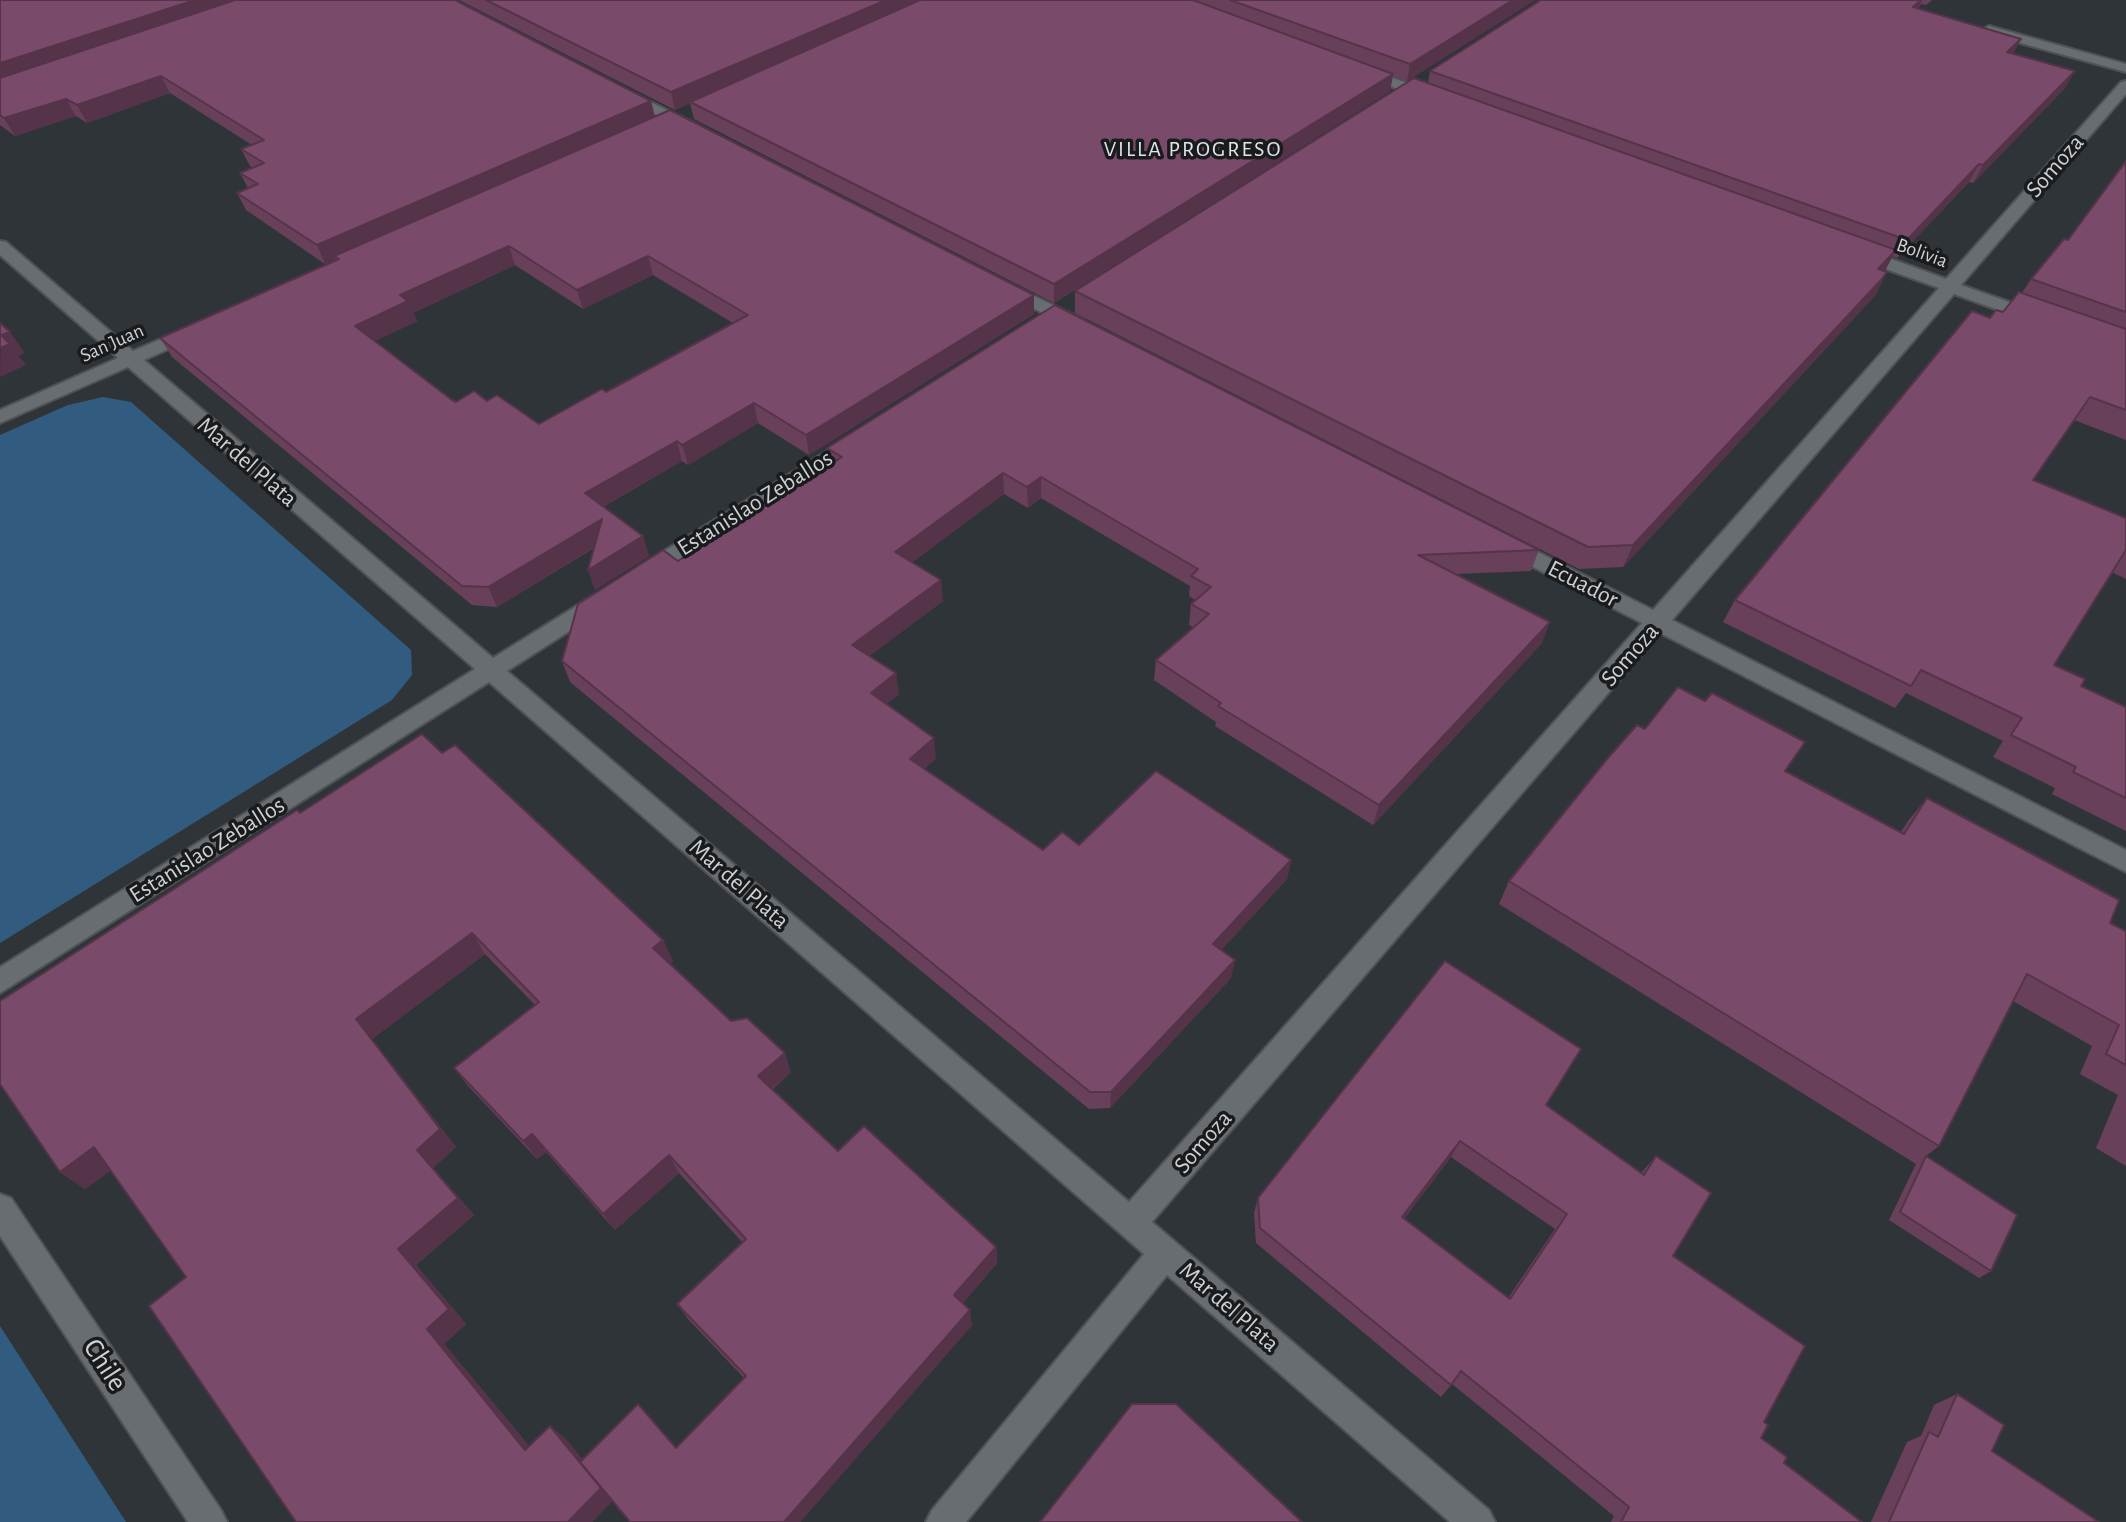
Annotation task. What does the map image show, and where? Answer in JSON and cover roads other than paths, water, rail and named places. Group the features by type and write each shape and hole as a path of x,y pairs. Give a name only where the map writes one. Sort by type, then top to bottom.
{"street":[{"path":"1974,26 2126,68"},
{"path":"1352,68 1455,105"},
{"path":"606,84 703,133"},
{"name":"Somoza","path":"1132,1222 2126,85"},
{"name":"Mar del Plata","path":"0,246 1477,1522"},
{"name":"Bolivia","path":"1844,248 2052,324"},
{"path":"985,277 1097,334"},
{"name":"San Juan","path":"0,417 215,322"},
{"name":"Estanislao Zeballos","path":"0,981 867,432"},
{"name":"Ecuador","path":"1490,536 2126,862"},
{"name":"Chile","path":"0,1209 209,1522"},
{"path":"944,1522 1166,1252"}],"district":[{"name":"VILLA PROGRESO","path":"1193,149"}]}
